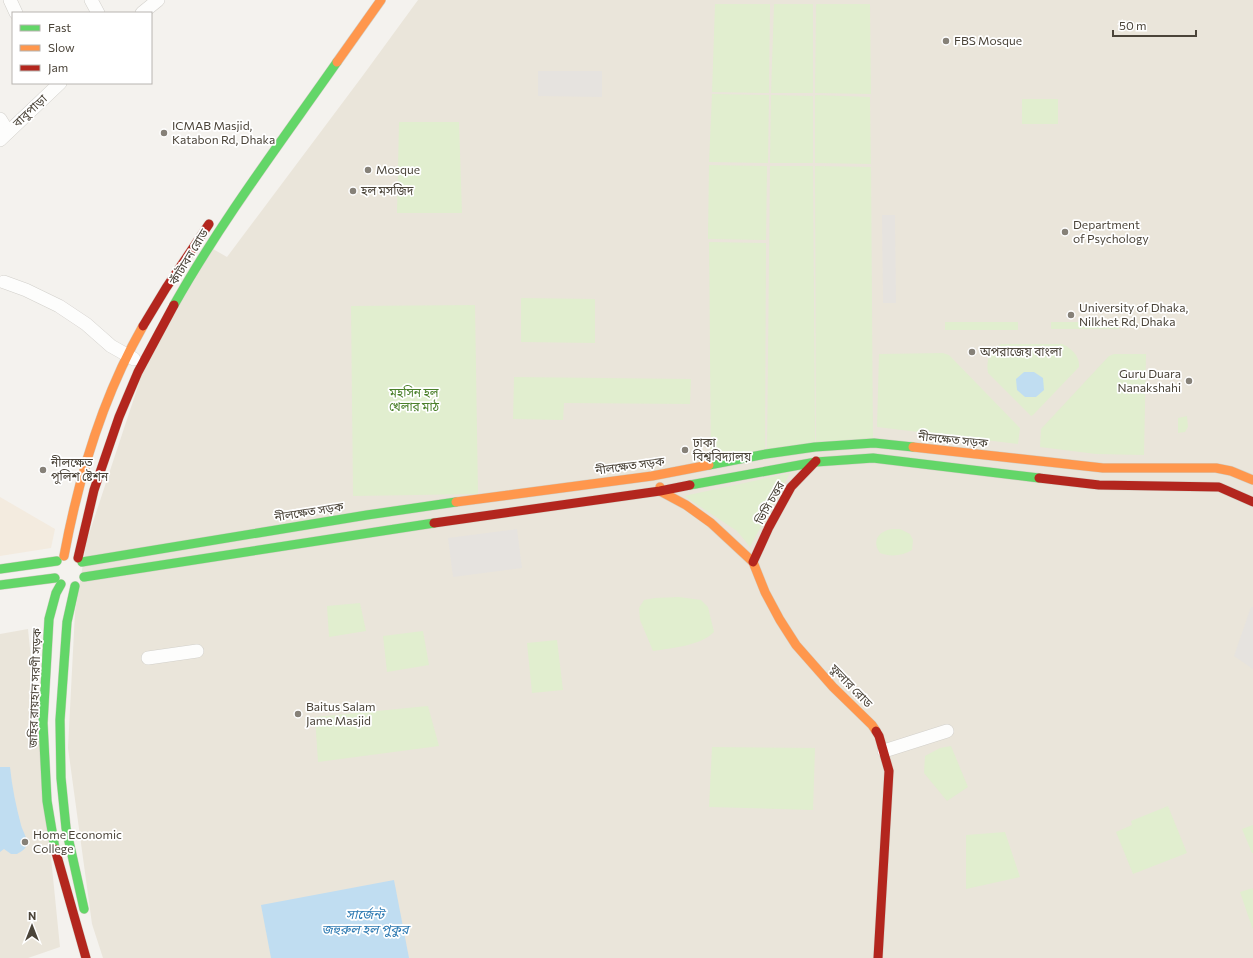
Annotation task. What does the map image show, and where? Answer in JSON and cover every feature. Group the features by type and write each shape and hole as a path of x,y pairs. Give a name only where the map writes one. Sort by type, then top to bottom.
{"main road":[{"name":"কাঁটাবন রোড","path":"80,560 94,490 105,455 129,390 142,363 232,205 382,0"},
{"name":"কাঁটাবন রোড","path":"61,559 87,457 106,403 128,355 173,275 212,219"},
{"name":"নীলক্ষেত সড়ক","path":"80,560 494,496 657,475 766,454 815,447 874,443 1103,468 1216,468 1231,471 1253,480"},
{"path":"815,447 816,462"},
{"path":"0,585 58,581 69,587 75,586 84,578 366,533 660,491 816,462 873,458 1029,478 1100,485 1219,487 1253,502"},
{"path":"1029,460 1029,478"},
{"name":"ভিসি চত্তর","path":"753,562 791,486 816,462"},
{"path":"657,475 660,491"},
{"name":"ফুলার রোড","path":"660,491 686,505 711,523 753,562 765,592 796,645 833,687 872,725 879,736 889,771 878,958"},
{"path":"0,569 71,556 80,560 85,569 84,578"},
{"path":"58,581 54,569 61,559"},
{"name":"জহির রায়হান সরণী সড়ক","path":"58,581 49,619 43,723 47,801 55,848 86,958"},
{"path":"75,586 67,622 60,720 61,778 66,828 86,917"}],"street":[{"path":"10,0 16,12"},
{"path":"91,0 97,12"},
{"path":"143,12 158,0"},
{"name":"বাবুপাড়া","path":"4,136 59,84"},
{"path":"0,119 4,136"},
{"path":"4,282 26,290 59,306 86,324 111,346 142,363"},
{"path":"148,658 197,651"},
{"path":"884,751 947,731"}],"shaded area":[{"name":"ঢাকা বিশ্ববিদ্যালয়","path":"418,0 1253,0 1253,958 103,958 92,924 68,748 75,612 87,540 147,359 213,249 227,257"},
{"path":"538,71 602,71 602,97 538,96"},
{"path":"882,215 895,215 896,303 883,303"},
{"path":"0,497 55,529 51,548 0,556"},
{"path":"517,529 522,568 453,577 448,538"},
{"path":"1251,607 1253,607 1253,669 1234,656"},
{"name":"Home Economic College","path":"28,629 60,947 28,958 0,958 0,634"}],"green space":[{"path":"715,4 770,4 769,93 712,92"},
{"path":"774,4 813,4 813,93 771,93"},
{"path":"816,4 870,4 871,94 815,93"},
{"path":"712,94 769,95 768,163 709,162"},
{"path":"771,95 813,96 813,163 770,163"},
{"path":"815,95 870,97 871,164 815,163"},
{"path":"1022,99 1058,99 1058,124 1022,124"},
{"path":"399,122 459,122 462,213 397,213"},
{"path":"709,165 767,166 766,240 708,239"},
{"path":"770,166 813,166 815,446 767,452"},
{"path":"815,166 871,167 873,442 816,446"},
{"path":"709,242 766,243 765,453 711,463"},
{"path":"521,298 595,299 595,343 521,342"},
{"name":"মহসিন হল খেলার মাঠ","path":"475,305 478,494 353,496 351,306"},
{"path":"945,322 1018,322 1018,330 945,330"},
{"path":"1051,322 1119,322 1119,329 1051,329"},
{"path":"1001,344 1062,344 1074,353 1078,359 1079,367 1031,416 988,373 989,356"},
{"path":"943,353 949,355 1020,428 1018,444 877,427 879,354"},
{"path":"1114,354 1146,354 1144,455 1096,454 1040,447 1041,429 1109,356"},
{"path":"514,377 691,379 690,404 564,403 563,420 513,419"},
{"path":"1187,416 1188,427 1185,432 1178,433 1178,418"},
{"path":"790,473 750,547 737,531 684,496"},
{"path":"892,529 900,529 910,534 913,540 912,550 905,554 896,555 880,553 876,544 878,537 883,532"},
{"path":"679,597 701,600 708,607 714,632 708,637 694,643 653,651 640,620 639,608 644,600"},
{"path":"360,603 366,631 329,637 327,606"},
{"path":"423,631 429,665 387,672 383,636"},
{"path":"557,640 563,690 532,693 527,643"},
{"path":"428,706 439,746 318,762 315,717"},
{"path":"951,746 968,787 947,801 924,773 925,756 940,748"},
{"path":"712,747 815,748 813,810 709,807"},
{"path":"1168,806 1187,853 1133,874 1116,832 1132,825 1131,821"},
{"path":"1253,825 1253,853 1252,853 1242,829"},
{"path":"1005,832 1020,877 966,889 966,835"},
{"path":"1253,888 1253,930 1240,892"}],"water":[{"path":"1024,372 1034,372 1043,378 1044,390 1036,397 1025,397 1017,390 1016,379"},
{"path":"0,767 10,767 17,811 27,844 22,851 17,854 11,854 4,849 0,852"},
{"name":"সার্জেন্ট জহুরুল হল পুকুর","path":"394,880 409,958 271,958 261,905"}],"traffic: fast":[{"path":"174,305 192,273 232,212 337,62"},
{"path":"709,465 766,454 815,447 874,443 913,447"},
{"path":"690,485 816,462 873,458 1039,478"},
{"path":"82,562 367,515 456,502"},
{"path":"84,577 434,523"},
{"path":"0,569 57,561"},
{"path":"0,585 55,578"},
{"path":"55,849 47,801 43,723 49,619 56,593 61,584"},
{"path":"75,586 67,622 60,720 61,778 66,828 84,909"}],"traffic: slow":[{"path":"337,62 381,0"},
{"path":"64,556 77,496 94,438 115,381 143,326"},
{"path":"913,447 1103,468 1216,468 1231,471 1253,480"},
{"path":"456,502 652,476 709,465"},
{"path":"660,487 660,491 686,505 711,523 753,562 765,592 796,645 833,687 872,725 876,731"}],"traffic: jam":[{"path":"143,326 166,288 209,224"},
{"path":"78,558 94,490 119,417 138,372 174,305"},
{"path":"753,562 769,527 791,487 816,461"},
{"path":"1039,478 1099,485 1219,487 1253,502"},
{"path":"434,523 660,491 690,485"},
{"path":"876,731 879,736 889,771 878,958"},
{"path":"55,849 86,958"}],"place":[{"name":"FBS Mosque","path":"946,41"},
{"name":"ICMAB Masjid, Katabon Rd, Dhaka","path":"164,133"},
{"name":"Mosque","path":"368,170"},
{"name":"হল মসজিদ","path":"353,191"},
{"name":"Department of Psychology","path":"1065,232"},
{"name":"University of Dhaka, Nilkhet Rd, Dhaka","path":"1071,315"},
{"name":"অপরাজেয় বাংলা","path":"972,352"},
{"name":"Guru Duara Nanakshahi","path":"1189,381"},
{"name":"ঢাকা বিশ্ববিদ্যালয়","path":"685,450"},
{"name":"নীলক্ষেত পুলিশ ষ্টেশন","path":"43,470"},
{"name":"Baitus Salam Jame Masjid","path":"298,714"},
{"name":"Home Economic College","path":"25,842"}]}
